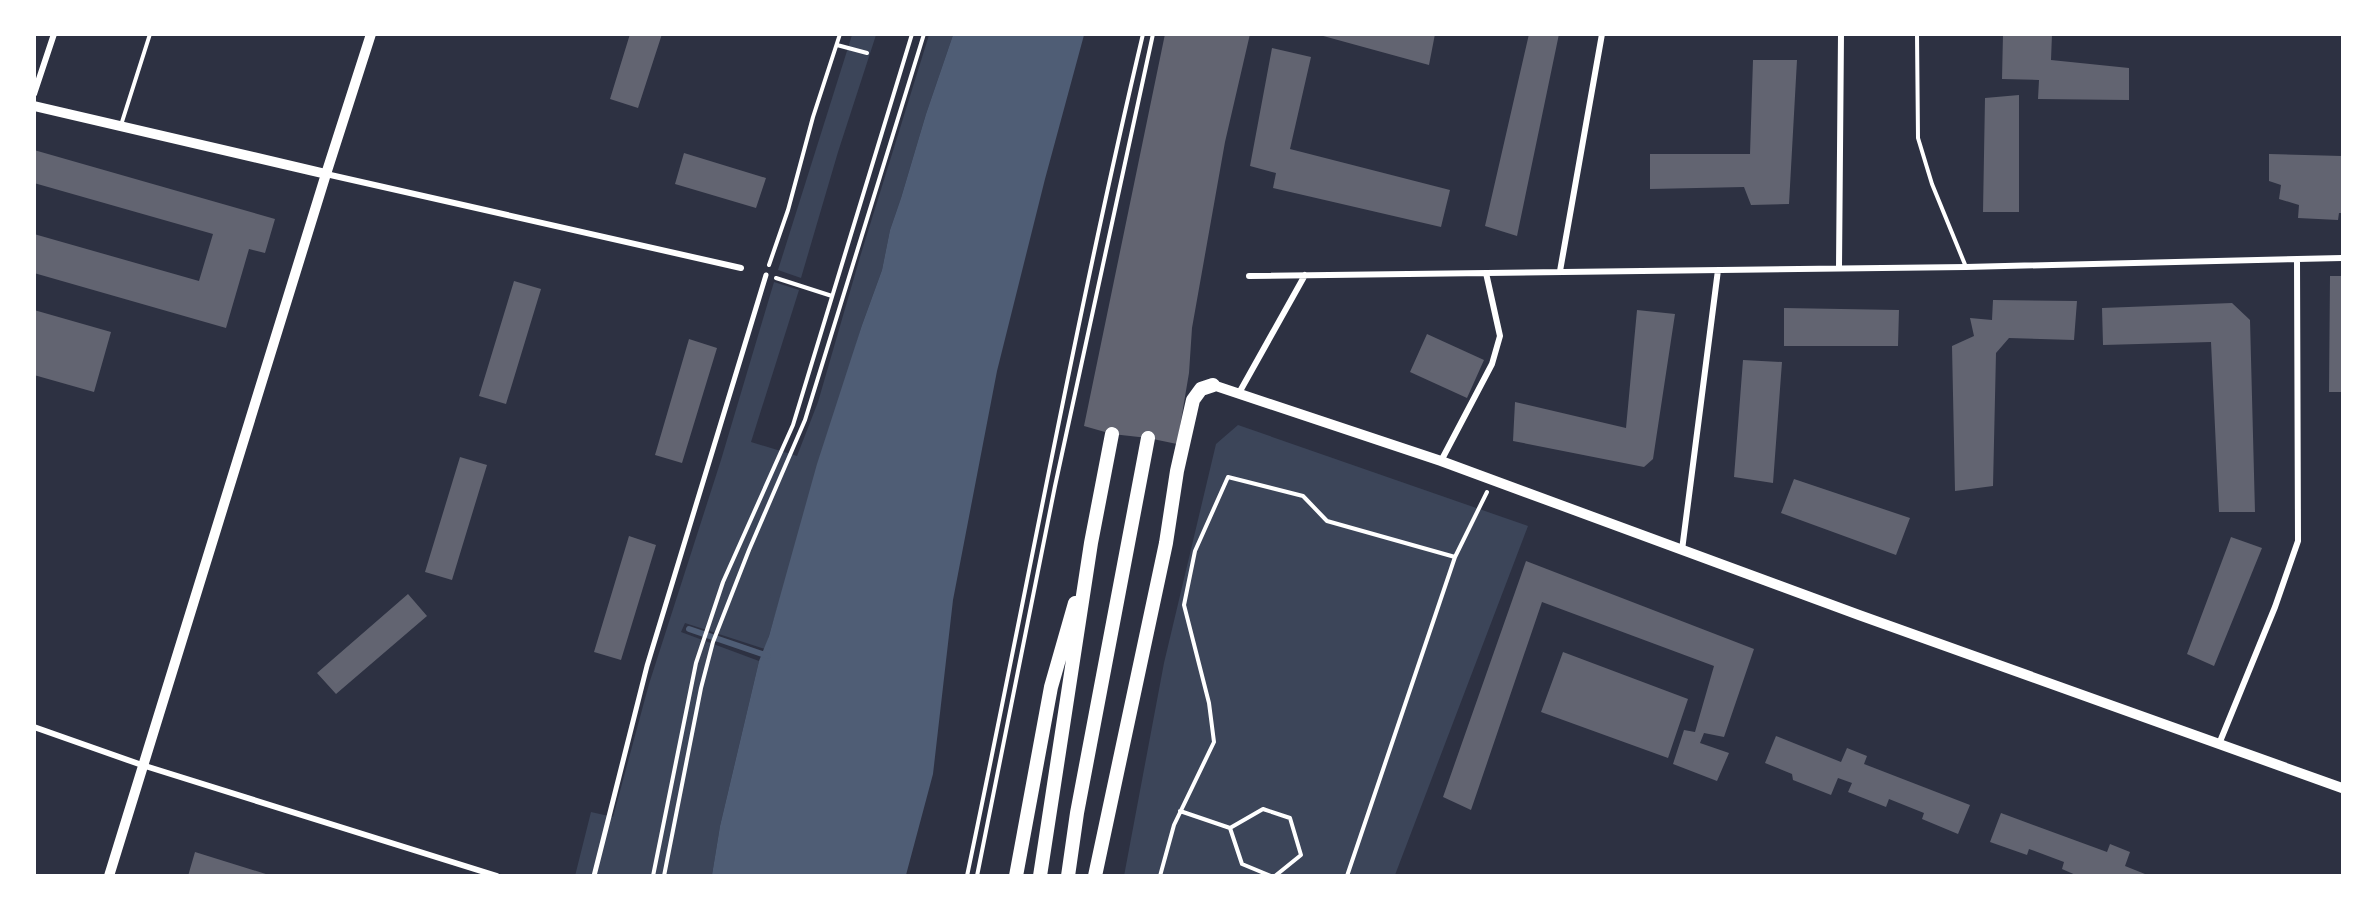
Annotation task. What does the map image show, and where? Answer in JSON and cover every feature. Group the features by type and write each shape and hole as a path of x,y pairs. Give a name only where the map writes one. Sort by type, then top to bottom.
{"highway":[{"path":"1095,876 1166,543 1177,471 1193,400 1201,389 1213,385"},
{"path":"1040,876 1091,543 1112,434"},
{"path":"1068,876 1148,438"},
{"path":"1016,876 1051,687 1091,543"}],"street":[{"path":"34,94 54,34"},
{"path":"109,876 371,34"},
{"path":"1560,271 1602,34"},
{"path":"1839,267 1841,34"},
{"path":"34,106 741,268"},
{"path":"1249,276 1966,267 2343,258"},
{"path":"2219,744 2275,607 2298,541 2297,260"},
{"path":"1682,550 1718,270"},
{"path":"1441,461 1492,364 1500,336 1486,273"},
{"path":"594,876 647,666 766,274"},
{"path":"1239,393 1305,275"},
{"path":"1213,385 1441,461 2343,788"},
{"path":"34,727 142,765 496,876"}],"lane":[{"path":"120,127 150,34"},
{"path":"1917,34 1918,138 1932,184 1966,267"}],"path":[{"path":"832,296 766,274 788,210 813,117 840,34"},
{"path":"653,876 690,686 704,638 723,582 793,425 912,34"},
{"path":"664,876 699,699 713,642 806,420 924,34"},
{"path":"967,876 1074,345 1109,178 1143,34"},
{"path":"977,876 1055,486 1153,34"},
{"path":"837,45 867,53"},
{"path":"1160,876 1174,825 1214,742 1209,703 1184,605 1195,551 1228,477 1303,496 1327,521 1455,557"},
{"path":"1347,876 1455,557 1492,480"},
{"path":"1180,812 1230,828 1263,809 1290,818 1301,855 1273,876 1242,864 1230,828"}],"shaded area":[{"path":"852,35 876,35 838,152 801,278 778,270"},
{"path":"929,35 953,35 890,230 882,270 862,325 765,649 685,623 681,632 759,661 720,826 712,875 575,876 591,812 613,817 649,684 721,460 774,282 799,290 751,442 797,456 818,402"},
{"path":"953,35 1084,35 997,371 953,600 933,774 906,875 712,875 720,826 759,661 769,636 817,464 882,270 890,230"},
{"path":"1238,425 1528,526 1395,875 1124,876 1164,663 1216,444"}],"building":[{"path":"630,34 662,34 638,108 610,99"},
{"path":"1165,34 1250,34 1225,142 1192,328 1189,373 1177,444 1112,434 1084,426"},
{"path":"1316,34 1435,34 1429,65"},
{"path":"1529,34 1559,34 1517,236 1485,226"},
{"path":"2003,34 2052,34 2051,60 2129,68 2129,100 2038,99 2039,80 2002,79"},
{"path":"1272,48 1311,57 1290,149 1450,190 1441,227 1273,188 1276,173 1250,166"},
{"path":"1753,60 1797,60 1789,204 1751,205 1744,187 1650,189 1650,154 1750,154"},
{"path":"2019,95 2019,212 1983,212 1985,98"},
{"path":"34,150 275,219 265,253 249,249 226,328 34,273 34,234 199,281 213,234 34,183"},
{"path":"684,153 766,178 756,208 675,184"},
{"path":"2269,154 2342,156 2342,213 2339,213 2338,220 2298,218 2299,205 2279,199 2281,185 2269,181"},
{"path":"2330,276 2342,276 2342,392 2329,392"},
{"path":"514,281 541,289 506,404 479,396"},
{"path":"1993,300 2077,301 2074,340 2009,338 1996,353 1993,486 1955,491 1952,346 1974,336 1970,318 1992,320"},
{"path":"2232,303 2250,320 2255,512 2219,512 2211,342 2103,345 2102,308"},
{"path":"1784,308 1899,310 1898,346 1784,346"},
{"path":"34,310 111,332 94,392 34,375"},
{"path":"1637,310 1675,314 1653,459 1644,467 1513,441 1515,402 1626,428"},
{"path":"1427,334 1484,360 1467,398 1410,372"},
{"path":"689,339 717,348 682,463 655,455"},
{"path":"1743,360 1782,362 1773,483 1734,477"},
{"path":"460,457 487,465 452,580 425,572"},
{"path":"1794,479 1910,518 1896,555 1781,513"},
{"path":"629,536 656,545 621,660 594,652"},
{"path":"2231,537 2262,548 2214,666 2187,654"},
{"path":"1526,561 1754,649 1724,737 1704,733 1700,743 1729,753 1717,781 1673,764 1684,730 1695,732 1714,666 1542,602 1471,810 1443,797"},
{"path":"408,594 427,616 336,694 317,673"},
{"path":"1563,652 1688,699 1668,758 1541,712"},
{"path":"1776,736 1841,762 1847,748 1867,756 1864,764 1970,805 1958,834 1922,819 1924,813 1889,799 1886,807 1848,792 1852,783 1838,778 1831,795 1793,780 1792,774 1765,763"},
{"path":"2001,813 2107,852 2110,844 2130,852 2125,866 2150,876 2078,876 2062,869 2064,862 2029,849 2027,855 1990,842"},
{"path":"195,852 269,875 269,876 188,876"}],"waterway":[{"path":"689,629 768,656"}]}
